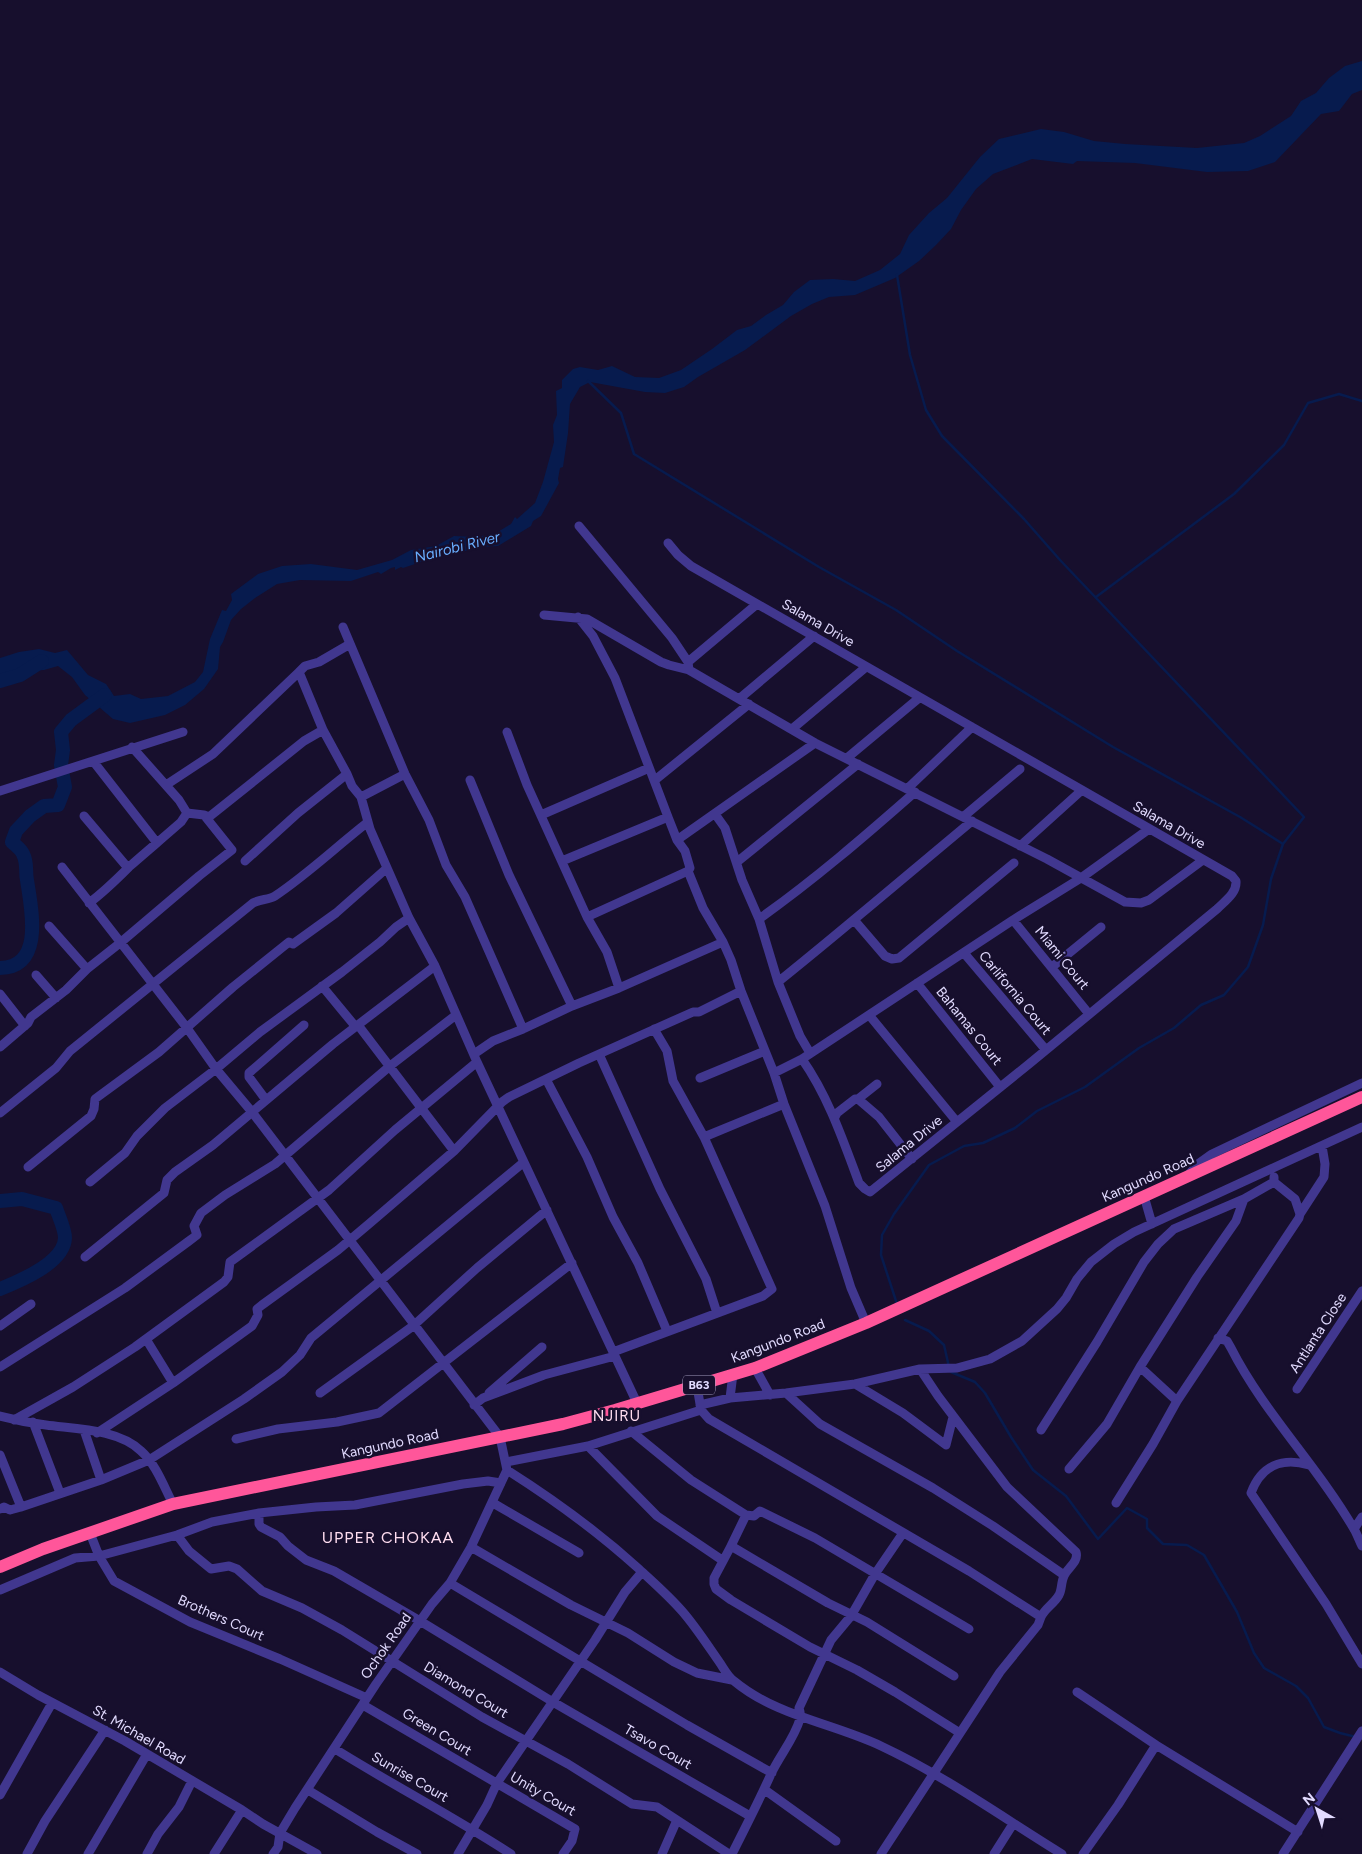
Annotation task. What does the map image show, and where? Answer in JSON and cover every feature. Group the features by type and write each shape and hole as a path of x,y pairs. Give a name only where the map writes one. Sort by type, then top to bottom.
{"highway":[{"name":"Kangundo Road","path":"0,1567 173,1504 563,1424 638,1404 755,1368 866,1323 1362,1097"}],"street":[{"path":"580,526 672,638 688,666 739,699 815,743 1020,846 1124,902 1140,903 1149,900 1203,860"},
{"name":"Salama Drive","path":"668,543 684,562 1232,876 1236,881 1237,887 1230,897 874,1191 870,1192 859,1182 835,1117"},
{"path":"544,615 588,619 669,665 688,666 758,604"},
{"path":"578,617 593,636 615,678 677,840 685,851 690,868 688,871 703,908 723,942 825,1206 851,1288 866,1323"},
{"path":"343,627 405,774 429,820 446,865 465,897 523,1029"},
{"path":"739,699 814,636"},
{"path":"166,785 213,754 305,666 319,662 350,644"},
{"path":"792,728 866,667"},
{"path":"299,672 323,730 352,786 361,797 368,822 409,918 436,966 475,1058 638,1404"},
{"path":"847,758 919,698"},
{"path":"655,780 749,704"},
{"path":"759,919 864,836 911,791 972,727"},
{"path":"187,813 204,815 209,818 304,741 323,730"},
{"path":"0,791 183,732"},
{"path":"507,732 527,784 587,917 607,952 619,988"},
{"path":"677,840 815,743"},
{"path":"132,747 179,800 187,813"},
{"path":"92,761 157,843"},
{"path":"737,862 858,764"},
{"path":"541,815 650,768"},
{"path":"778,982 855,921 1020,769"},
{"path":"245,861 298,813 347,774"},
{"path":"361,797 405,774"},
{"path":"470,780 509,874 572,1006"},
{"path":"1020,846 1082,790"},
{"path":"89,903 114,883 128,868 181,822 187,813"},
{"path":"715,814 725,828 742,880 759,919 778,982 800,1036 810,1053"},
{"path":"0,1048 25,1026 31,1017 66,990 87,969 232,850 204,815"},
{"path":"84,816 128,868"},
{"path":"562,861 668,817"},
{"path":"0,1113 56,1068 70,1051 253,903 274,897 313,868 340,843 368,822"},
{"path":"774,1073 802,1059 1013,920 1081,878 1149,829"},
{"path":"855,921 885,956 892,959 899,958 1014,863"},
{"path":"62,867 500,1437 506,1466 606,1539 660,1587 683,1612 732,1680 764,1702 852,1734 897,1754 947,1780 1062,1854"},
{"path":"28,1167 90,1116 94,1109 95,1099 159,1052 240,981 289,942 293,944 336,913 387,868"},
{"path":"587,917 688,871"},
{"path":"90,1182 125,1153 137,1136 165,1108 260,1032 409,918"},
{"name":"Miami Court","path":"1013,920 1089,1014"},
{"path":"49,926 87,969"},
{"path":"1052,967 1101,928"},
{"path":"14,1420 74,1387 146,1339 224,1282 228,1277 230,1262 317,1199 422,1109 493,1041 723,942"},
{"name":"Carlifornia Court","path":"964,953 1046,1050"},
{"path":"85,1257 164,1193 166,1182 175,1172 213,1145 357,1026 436,966"},
{"path":"36,975 56,998"},
{"name":"Bahamas Court","path":"917,984 1000,1087"},
{"path":"322,986 390,1066 454,1151"},
{"path":"97,1433 173,1383 252,1326 262,1305 349,1241 454,1151 509,1097 599,1054 693,1012 699,1012 741,991"},
{"path":"0,994 25,1026"},
{"path":"0,1367 157,1265 196,1235 194,1226 201,1213 225,1195 274,1164 390,1066 456,1015"},
{"path":"869,1015 957,1122"},
{"path":"266,1100 248,1077 249,1073 304,1025"},
{"path":"483,1398 544,1375 614,1354 667,1331 763,1296 772,1289 704,1137 673,1081 667,1051 654,1029"},
{"path":"700,1078 765,1051"},
{"path":"599,1054 660,1189 706,1279 717,1313"},
{"path":"802,1059 818,1084 835,1117"},
{"path":"546,1079 587,1157 613,1217 638,1263 667,1331"},
{"path":"1186,1177 1198,1164 1212,1154 1362,1083"},
{"path":"835,1117 837,1113 855,1098 858,1099 877,1084"},
{"path":"858,1099 878,1117 912,1159"},
{"path":"704,1137 784,1104"},
{"path":"506,1466 588,1446 730,1398 855,1384 920,1369 957,1368 990,1359 1022,1341 1057,1309 1066,1298 1077,1278 1091,1262 1114,1244 1134,1232 1362,1127"},
{"path":"1116,1503 1177,1401 1324,1177 1325,1164 1322,1146"},
{"path":"0,1509 4,1507 10,1510 21,1507 101,1480 149,1460 244,1399 282,1372 300,1355 312,1338 524,1162"},
{"path":"1274,1182 1275,1168"},
{"path":"1274,1182 1290,1193 1295,1199 1300,1214"},
{"path":"1041,1430 1097,1342 1144,1262 1158,1244 1174,1229 1244,1199 1274,1182"},
{"path":"1144,1196 1152,1224"},
{"path":"1070,1469 1106,1424 1197,1277 1236,1221 1244,1199"},
{"path":"320,1393 413,1326 477,1268 547,1210"},
{"path":"236,1439 379,1413 572,1262"},
{"name":"Antlanta Close","path":"1297,1389 1362,1291"},
{"path":"0,1326 31,1304"},
{"path":"1218,1338 1227,1341 1254,1387 1354,1529 1362,1546"},
{"path":"146,1339 173,1383"},
{"path":"474,1405 542,1346"},
{"path":"1140,1367 1177,1401"},
{"path":"755,1368 770,1395"},
{"path":"881,1854 1000,1672 1038,1625 1043,1612 1058,1596 1064,1575 1077,1556 1076,1552 1008,1487 953,1416 920,1369"},
{"path":"730,1398 733,1374"},
{"path":"855,1384 903,1413 946,1445 953,1416"},
{"path":"697,1386 701,1408 709,1419 970,1571 1041,1617"},
{"path":"786,1393 820,1424 846,1437 986,1521 1064,1575"},
{"path":"0,1416 14,1420 84,1430 121,1438 135,1445 149,1460 173,1504"},
{"path":"32,1422 60,1493"},
{"path":"84,1430 101,1480"},
{"path":"631,1431 691,1480 746,1515 754,1516 760,1511 815,1538 969,1629"},
{"path":"588,1446 657,1516 722,1560"},
{"path":"0,1456 21,1507"},
{"path":"1309,1465 1299,1462 1283,1462 1272,1466 1260,1477 1251,1494 1326,1604 1362,1664"},
{"name":"Ochok Road","path":"274,1854 278,1846 280,1833 365,1701 420,1621 450,1583 493,1503 506,1466"},
{"path":"0,1590 75,1558 99,1556 177,1535 212,1522 259,1513 316,1506 355,1505 463,1484 501,1483"},
{"path":"493,1503 579,1553"},
{"name":"Tsavo Court","path":"259,1513 259,1524 261,1527 280,1537 306,1560 334,1571 553,1702 750,1816"},
{"path":"746,1515 714,1578 716,1589 742,1607 895,1692 960,1733"},
{"path":"1354,1529 1362,1518"},
{"name":"Brothers Court","path":"90,1533 99,1556 114,1581 190,1622 280,1659 365,1701"},
{"path":"730,1854 788,1746 801,1717 799,1708 831,1640 851,1616 875,1574 903,1533"},
{"name":"Diamond Court","path":"177,1535 189,1551 211,1569 229,1566 238,1569 262,1591 322,1619 482,1717 526,1740 632,1804 657,1807 730,1854"},
{"path":"731,1546 851,1616 857,1616 954,1676"},
{"path":"471,1547 571,1605 606,1622 687,1668 697,1673 732,1680"},
{"path":"458,1854 497,1784 581,1661 625,1592 642,1572"},
{"path":"450,1583 687,1725 772,1773"},
{"name":"St. Michael Road","path":"0,1672 52,1703 147,1754 316,1854"},
{"path":"1077,1692 1156,1745 1298,1832"},
{"name":"Green Court","path":"365,1701 497,1784"},
{"path":"0,1795 52,1703"},
{"path":"27,1854 105,1730"},
{"path":"1283,1854 1362,1731"},
{"path":"1083,1854 1118,1805 1156,1745"},
{"name":"Sunrise Court","path":"335,1749 390,1783 472,1828 511,1854"},
{"path":"88,1854 147,1754"},
{"path":"147,1854 158,1834 179,1807 192,1781"},
{"name":"Unity Court","path":"497,1784 575,1829 572,1841 563,1854"},
{"path":"308,1790 377,1832 418,1854"},
{"path":"765,1790 836,1841"},
{"path":"214,1854 242,1810"},
{"path":"662,1854 677,1820"},
{"path":"994,1854 1013,1824"}],"water":[{"path":"1362,61 1362,90 1352,94 1339,111 1321,114 1275,162 1248,171 1207,172 1135,163 1077,161 1073,164 1032,159 993,174 976,189 961,210 951,229 936,245 919,261 895,278 855,295 829,297 812,304 791,316 745,350 684,387 665,393 645,392 590,382 580,387 570,404 568,433 563,467 560,468 558,479 559,483 541,516 533,521 531,526 498,546 466,551 436,552 424,561 395,570 395,567 391,568 381,574 378,572 351,581 300,580 277,584 255,598 231,620 220,647 218,669 204,689 185,705 165,715 130,723 113,719 85,695 72,677 58,666 44,670 24,671 0,682 0,658 19,652 39,649 55,653 67,650 88,675 106,684 114,696 130,694 141,699 168,696 195,682 203,672 210,639 222,610 226,611 232,600 231,594 258,574 282,566 311,564 357,570 392,560 411,550 436,546 454,536 477,537 496,533 511,524 515,517 517,519 535,503 554,442 553,425 557,415 556,391 562,388 562,380 573,369 580,367 598,370 612,366 635,377 659,378 681,370 737,330 751,326 783,305 794,292 810,280 833,279 855,281 880,270 900,254 909,235 929,213 947,198 980,157 999,139 1041,129 1064,132 1094,141 1125,144 1197,148 1244,143 1260,136 1291,116 1301,101 1316,93 1329,78 1345,66"}],"waterway":[{"path":"897,275 910,355 926,410 942,436 1024,519 1060,560 1304,817 1283,844 1271,879 1263,925 1248,967 1224,995 1201,1005 1174,1028 1139,1048 1085,1087 1037,1111 1015,1128 983,1143 964,1146 929,1165 894,1214 882,1235 881,1255 897,1304"},
{"path":"588,381 621,413 634,454 819,567 896,610 957,651 1113,747 1240,817 1283,844"},
{"path":"1096,597 1234,494 1284,445 1308,403 1339,394 1362,401"},
{"name":"Nairobi River","path":"0,681 20,675 42,661"},
{"path":"0,968 14,965 24,958 32,934 31,905 25,861 21,851 12,842 16,831 30,816 44,806 58,805 65,787 61,765 63,750 61,732 71,720 105,695"},
{"path":"0,1201 22,1199 56,1208 65,1234 63,1247 49,1263 29,1276 0,1289"},
{"path":"905,1320 929,1331 944,1345 949,1367"},
{"path":"951,1372 975,1382 985,1393 1033,1470 1066,1496 1098,1539 1127,1508 1147,1519 1147,1528 1163,1544 1187,1545 1204,1555 1237,1612 1254,1653 1264,1668 1296,1686 1308,1698 1324,1727 1356,1737"}],"district":[{"name":"NJIRU","path":"617,1416"},
{"name":"UPPER CHOKAA","path":"388,1537"}]}
